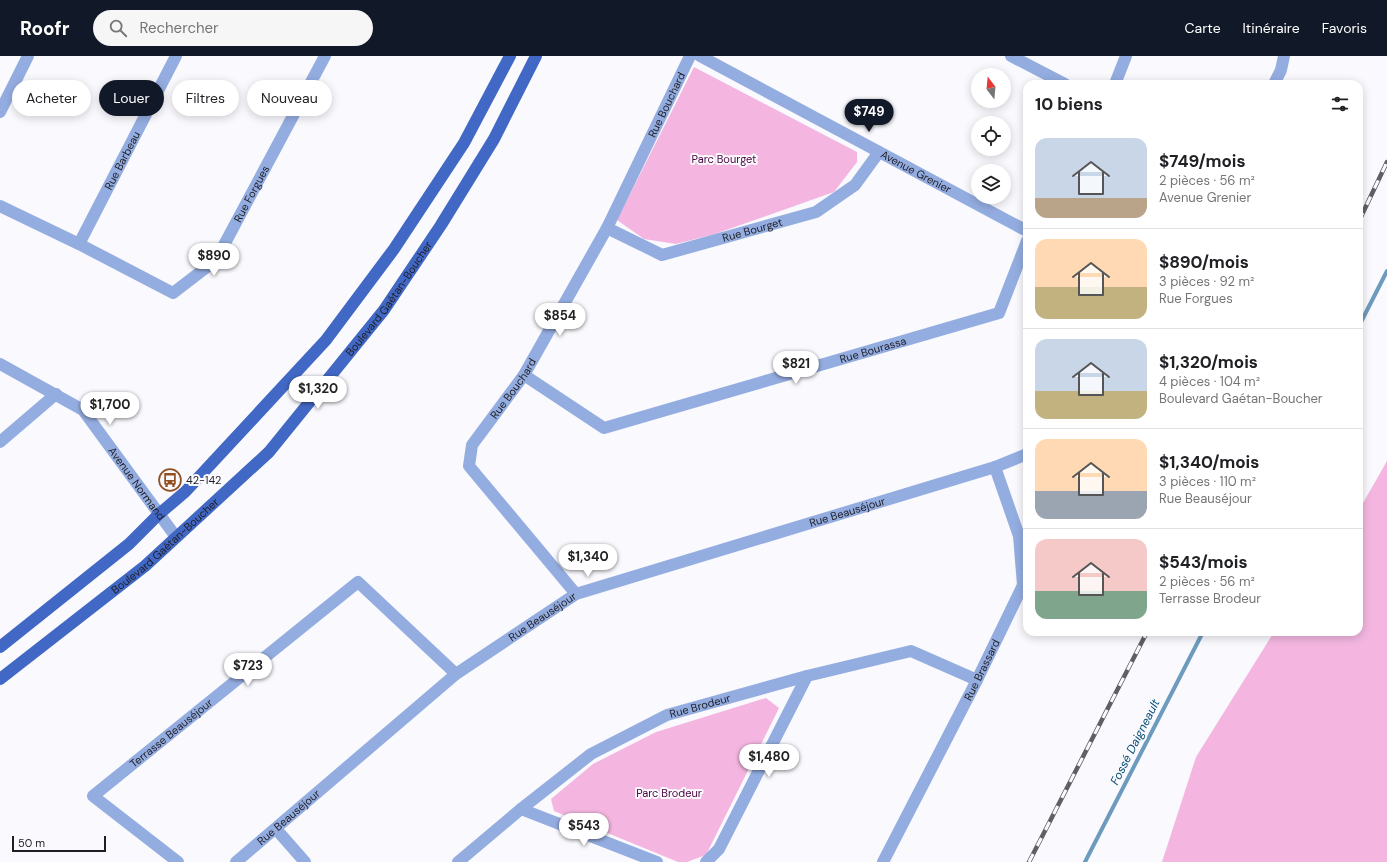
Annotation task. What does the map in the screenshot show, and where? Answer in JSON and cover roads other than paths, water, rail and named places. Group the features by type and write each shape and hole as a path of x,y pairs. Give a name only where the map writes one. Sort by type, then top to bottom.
{"main road":[{"path":"0,647 129,544 159,514 185,492 326,340 394,249 464,143 510,56"},
{"name":"Boulevard Gaétan-Boucher","path":"0,679 145,566 269,452 384,310 441,225 494,139 536,56"}],"street":[{"path":"0,112 28,56"},
{"name":"Rue Barbeau","path":"79,244 176,56"},
{"name":"Rue Forgues","path":"0,206 79,244 173,293 216,260 325,56"},
{"name":"Rue Bouchard","path":"576,594 469,466 472,444 524,375 607,228 690,56"},
{"name":"Avenue Grenier","path":"700,56 1023,229"},
{"path":"1012,56 1057,80"},
{"path":"1117,80 1126,56"},
{"path":"1276,80 1281,70 1284,56"},
{"name":"Rue Bourget","path":"607,228 662,255 707,244 816,212 855,185 879,152"},
{"name":"Rue Bourassa","path":"524,375 604,428 999,313 1023,251"},
{"name":"Avenue Normand","path":"0,364 83,410 176,537"},
{"path":"0,442 56,394"},
{"name":"Rue Beauséjour","path":"236,862 456,674 576,594 995,467 1023,456"},
{"name":"Rue Brassard","path":"883,862 977,680 1023,585 1019,536 995,467"},
{"name":"Terrasse Beauséjour","path":"178,862 93,796 358,582 456,674"},
{"name":"Rue Brodeur","path":"458,862 520,809 590,754 667,715 807,676 911,651 977,680"},
{"path":"706,862 719,849 807,676"},
{"path":"520,809 657,862"},
{"path":"276,828 305,862"}],"waterway":[{"name":"Fossé Daigneault","path":"1363,318 1387,271"},
{"name":"Fossé Daigneault","path":"1085,862 1201,636"}],"railway":[{"path":"1363,213 1387,162"},
{"path":"1029,862 1145,636"}],"place":[{"name":"42-142","path":"170,480"}],"park label":[{"name":"Parc Bourget","path":"724,159"},
{"name":"Parc Brodeur","path":"669,793"}]}
